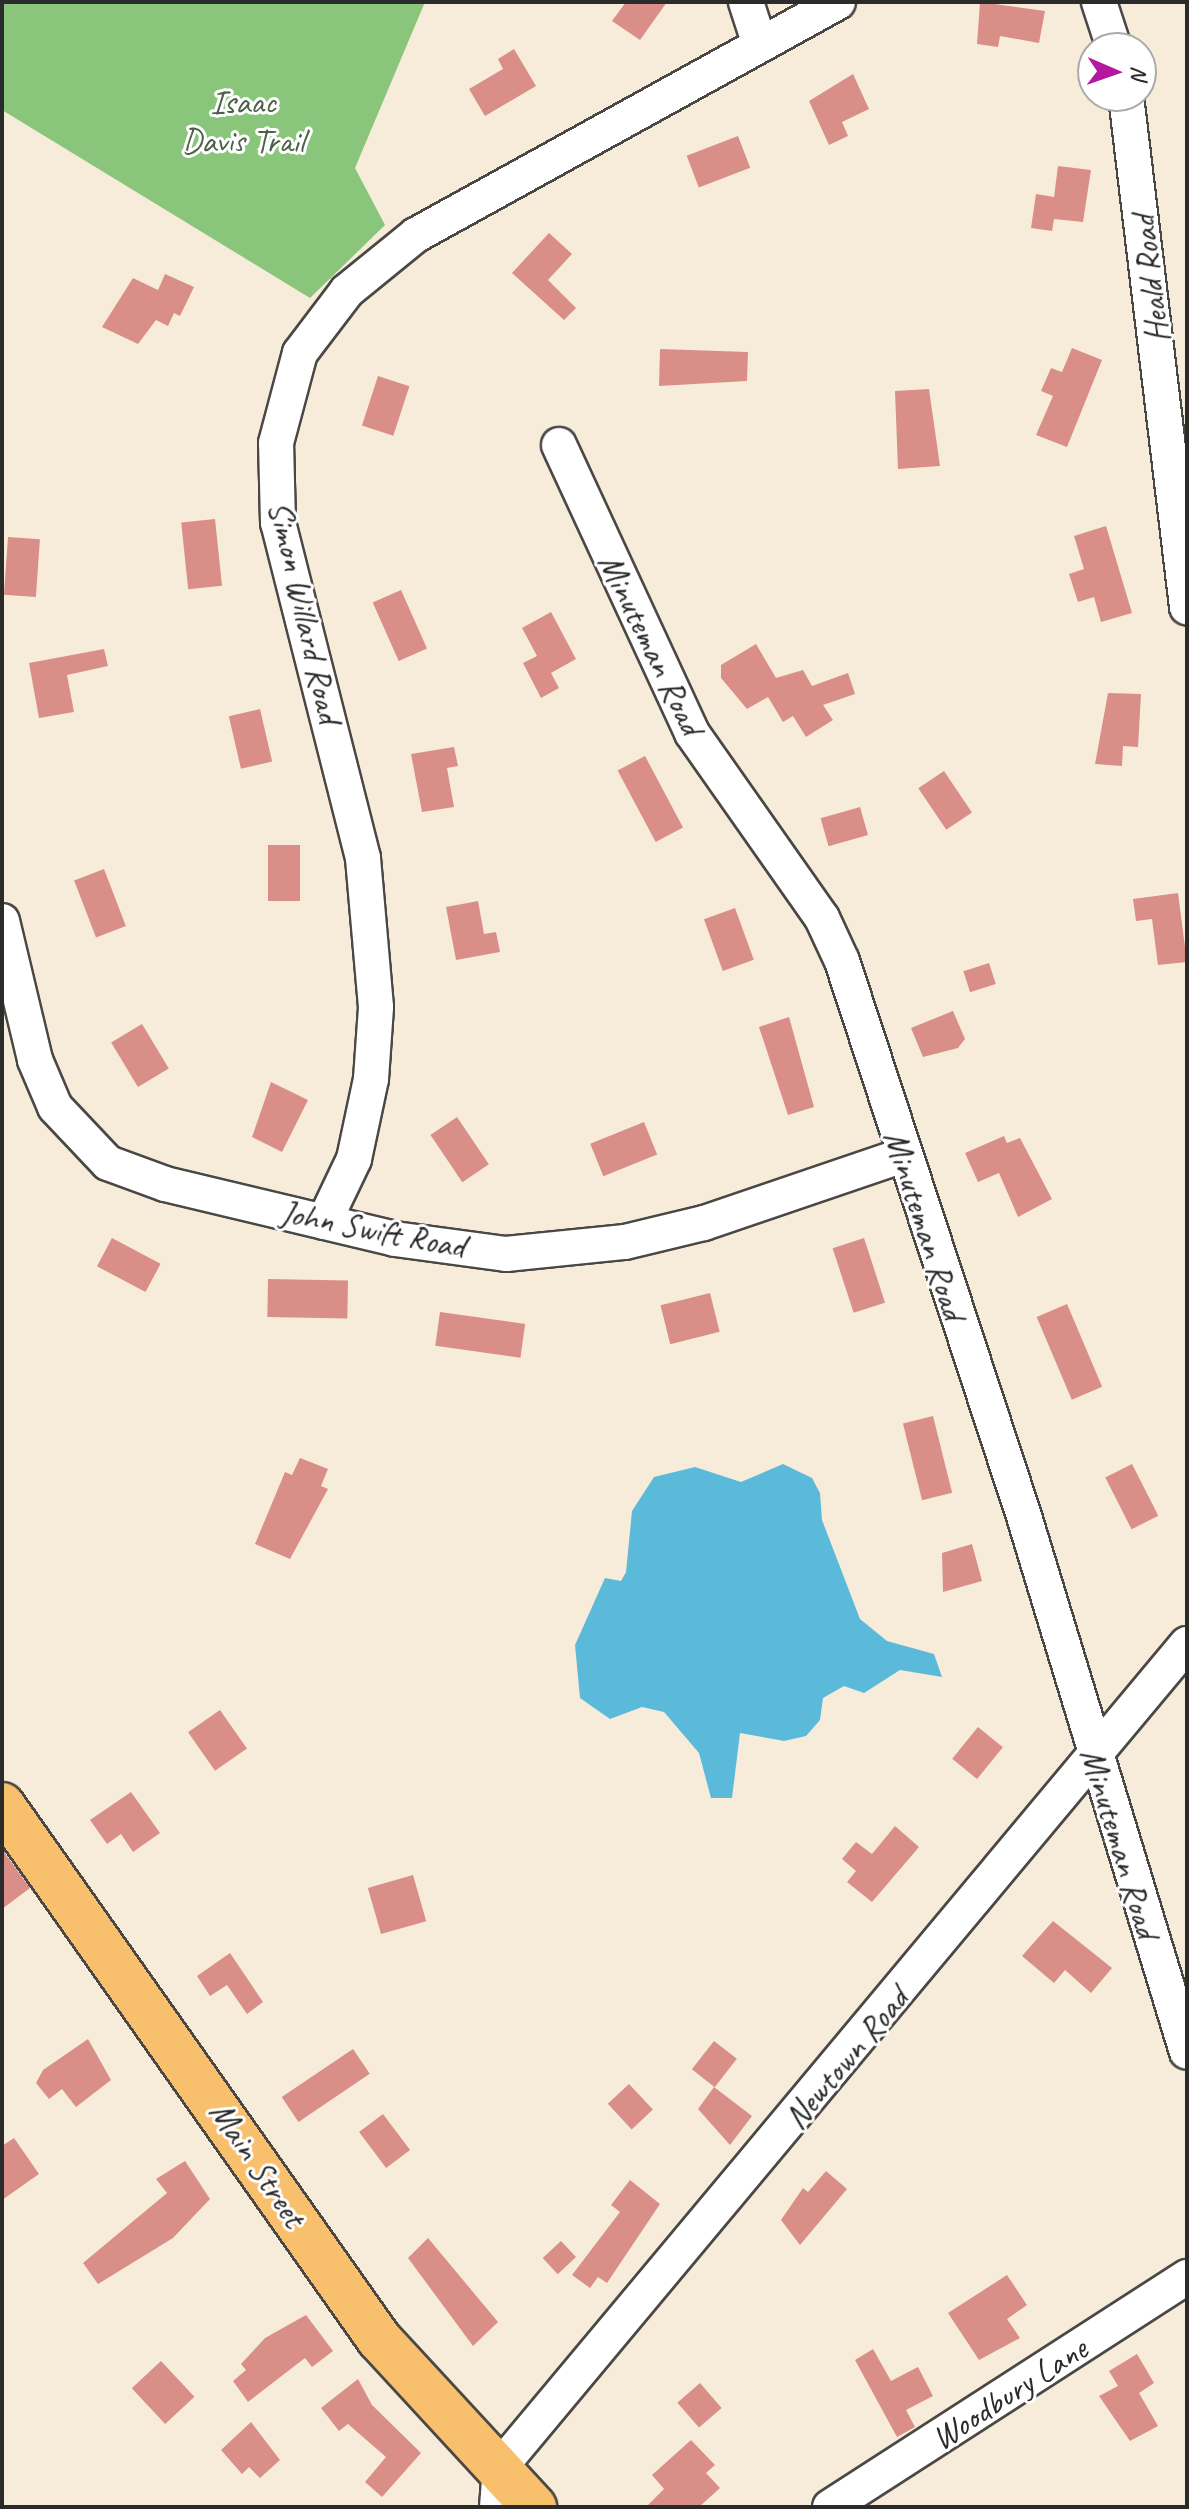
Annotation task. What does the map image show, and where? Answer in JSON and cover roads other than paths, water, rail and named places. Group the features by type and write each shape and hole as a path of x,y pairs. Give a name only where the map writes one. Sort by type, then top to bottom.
{"main road":[{"name":"Main Street","path":"2,1805 379,2339 499,2487 534,2507"}],"street":[{"path":"746,2 760,45"},
{"name":"Simon Willard Road","path":"324,1222 354,1159 371,1079 376,1007 363,858 278,523 276,443 300,353 347,291 416,235 838,2"},
{"path":"1099,2 1109,32"},
{"name":"Heald Road","path":"1128,112 1178,436 1187,607"},
{"name":"Minuteman Road","path":"559,445 692,733 822,918 1023,1513 1094,1758 1187,2052"},
{"name":"John Swift Road","path":"2,921 35,1060 55,1107 79,1138 108,1163 165,1184 324,1222 506,1254 625,1242 704,1223 901,1156"},
{"name":"Newtown Road","path":"499,2487 1187,1644"},
{"name":"Woodbury Lane","path":"830,2507 1187,2277"}],"water":[{"path":"783,1464 812,1478 820,1493 822,1520 860,1619 887,1641 934,1654 942,1677 900,1670 864,1693 844,1686 823,1698 820,1720 806,1736 784,1741 740,1733 732,1798 711,1798 699,1753 664,1712 642,1707 610,1719 580,1698 575,1645 605,1578 621,1581 626,1572 632,1511 654,1477 695,1467 741,1482"}],"park label":[{"name":"Isaac Davis Trail","path":"243,120"}]}
